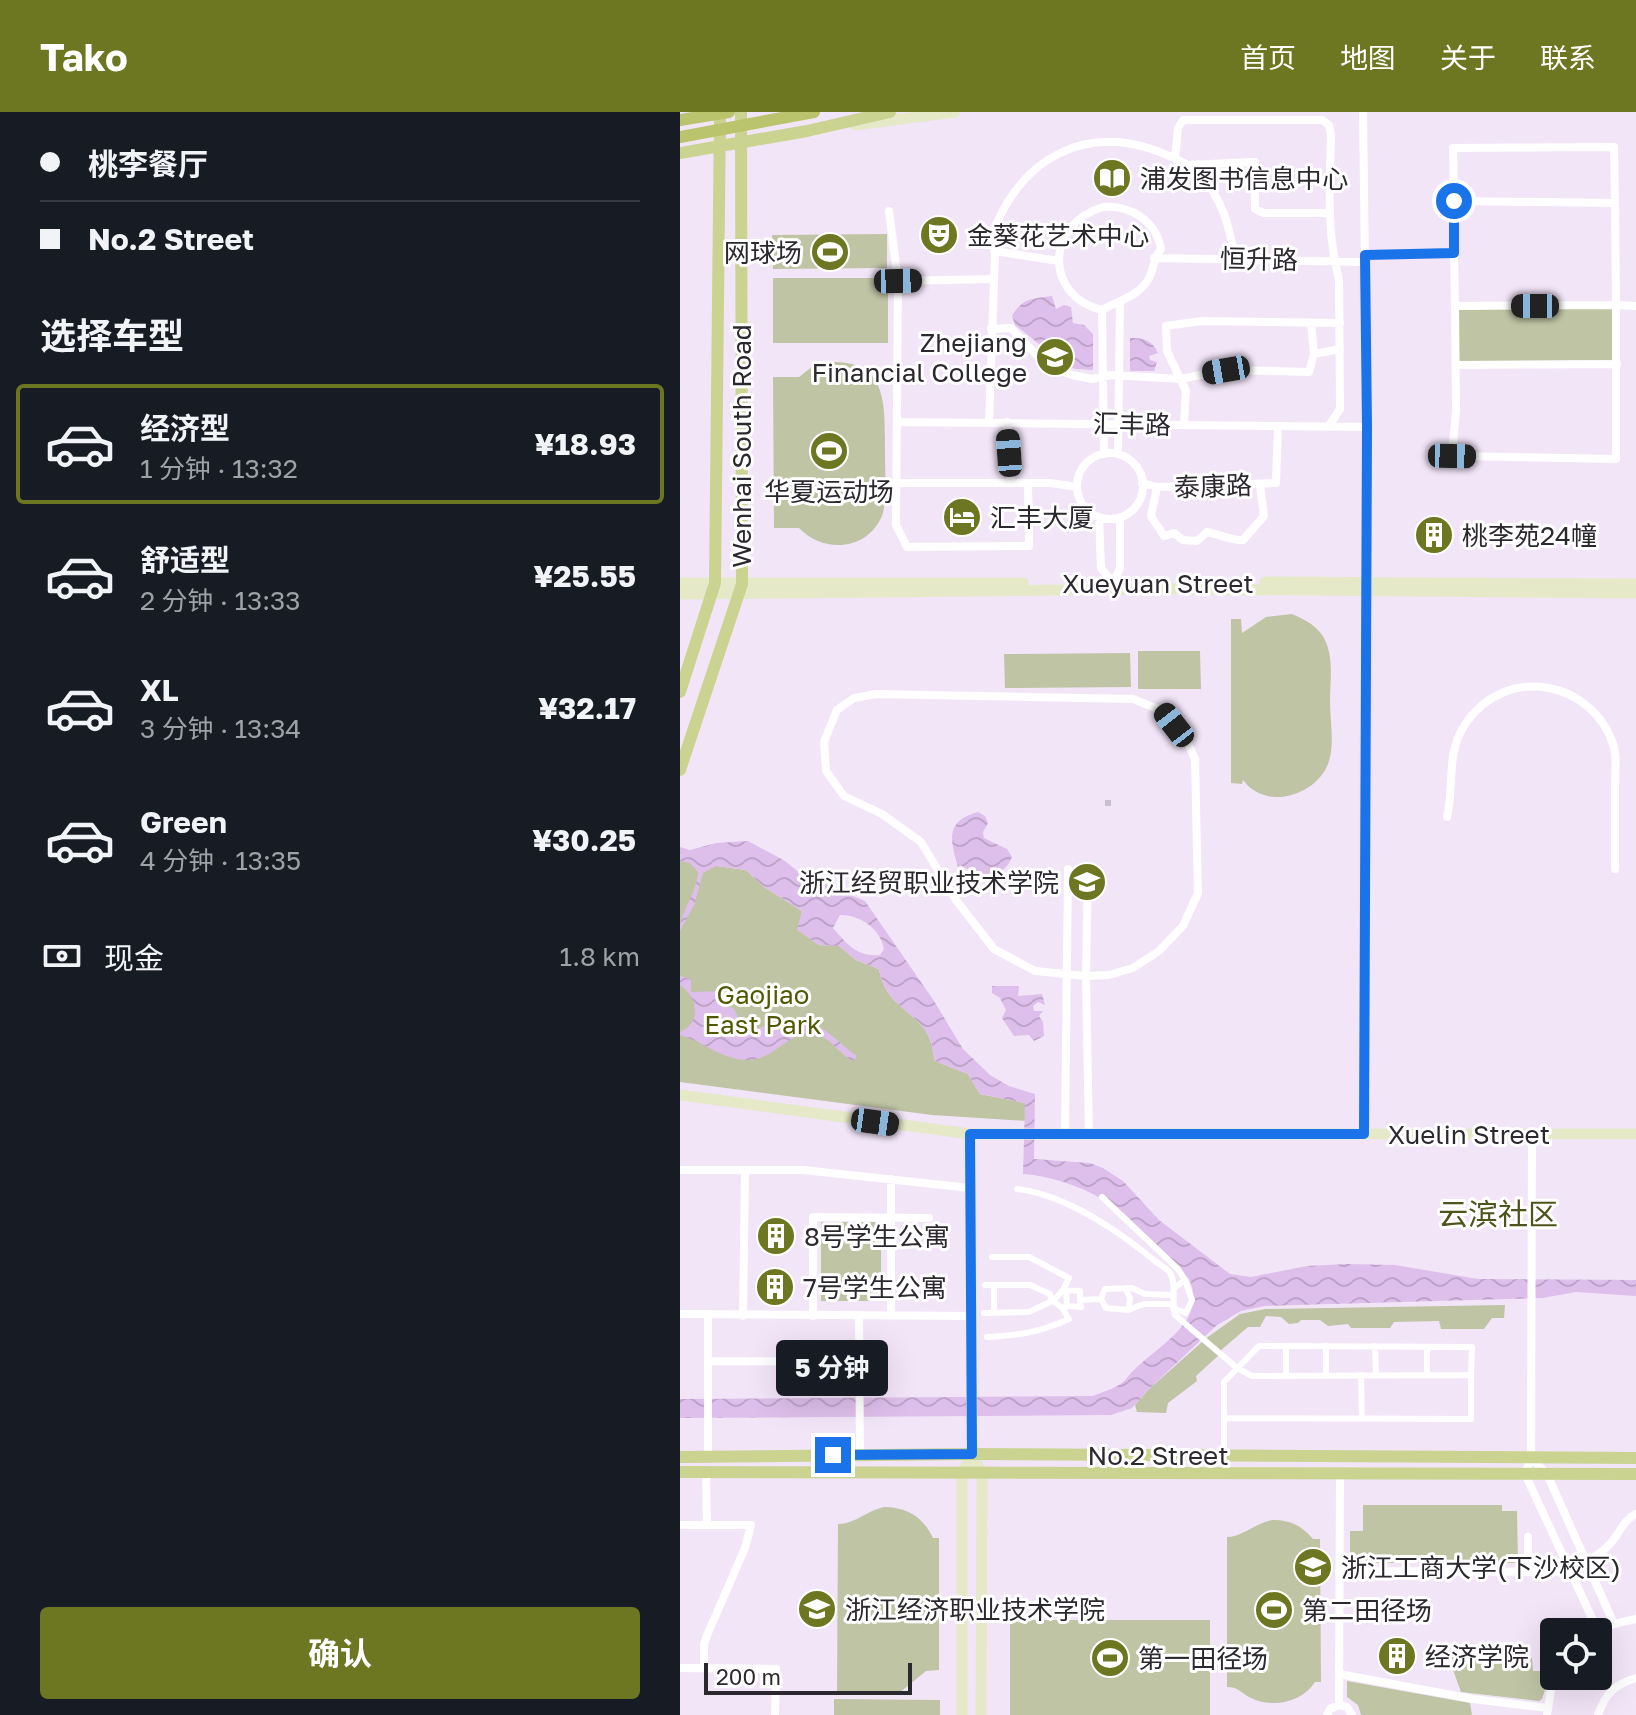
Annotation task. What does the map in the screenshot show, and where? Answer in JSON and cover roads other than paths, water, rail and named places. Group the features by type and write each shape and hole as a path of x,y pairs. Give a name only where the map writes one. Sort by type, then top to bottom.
{"highway":[{"path":"680,120 729,112"},
{"path":"680,137 814,112"}],"main road":[{"name":"Wenhai South Road","path":"680,692 713,589 720,112"},
{"name":"Wenhai South Road","path":"680,770 740,589 741,112"},
{"path":"807,131 890,112"},
{"path":"680,153 807,131 955,112"},
{"name":"Xueyuan Street","path":"680,583 713,589 1113,583 1366,586 1636,584"},
{"path":"740,589 1366,586 1636,593"},
{"path":"680,594 713,589"},
{"name":"Xuelin Street","path":"680,1095 970,1134 1636,1134"},
{"path":"962,1715 962,1474 972,1454 972,1393 978,1314 970,1134"},
{"path":"972,1454 982,1474 981,1715"},
{"name":"No.2 Street","path":"680,1457 972,1454 1636,1458"},
{"name":"No.2 Street","path":"680,1472 1636,1474"}],"street":[{"path":"1363,112 1367,427 1364,1134"},
{"path":"1175,159 1178,128 1183,120 1322,120 1329,125 1330,213 1334,261 1339,279 1340,409 1328,427"},
{"path":"989,422 996,225 1005,204 1022,183 1061,152 1100,141 1122,141 1144,146 1198,172 1221,203 1235,259"},
{"path":"1614,147 1616,459 1452,456 1456,410 1454,201 1453,148 1614,147"},
{"path":"1186,165 1255,162 1255,209 1264,213 1330,213"},
{"path":"1454,201 1615,203"},
{"path":"1111,206 1134,213 1150,224 1161,249 1154,258 1152,273 1144,288 1102,310 1071,291 1059,261 1062,242 1073,222 1085,212 1111,206"},
{"path":"889,211 898,281 896,525 907,547 1029,546 1028,483"},
{"path":"994,251 1059,261"},
{"name":"恒升路","path":"1154,258 1334,261 1454,253"},
{"path":"898,281 993,279"},
{"path":"1118,453 1121,423 1120,301"},
{"path":"1455,306 1636,306"},
{"path":"1102,310 1104,454"},
{"path":"1184,424 1186,391 1167,351 1166,326 1202,321 1340,323"},
{"path":"991,329 1011,328 1046,365 1072,375 1092,379 1111,375 1180,379 1226,370 1309,372 1314,354 1311,323"},
{"path":"1314,354 1340,349"},
{"path":"1456,365 1617,364"},
{"name":"汇丰路","path":"897,422 1367,427"},
{"path":"1007,422 1011,483"},
{"name":"泰康路","path":"1142,483 1157,487 1276,483 1278,426"},
{"path":"1118,453 1136,467 1142,483 1138,502 1120,517 1099,517 1086,509 1080,500 1077,487 1081,471 1087,463 1104,454 1118,453"},
{"path":"896,483 1028,483 1077,487"},
{"path":"1157,487 1151,516 1164,536 1174,533 1183,540 1197,541 1207,532 1236,541 1243,540 1264,516 1260,485"},
{"path":"1099,517 1101,568 1113,583 1120,568 1120,517"},
{"path":"1447,817 1454,747 1466,722 1489,699 1510,688 1537,685 1563,690 1589,706 1606,728 1615,749 1615,869"},
{"path":"876,694 1133,699 1163,711 1186,739 1195,759 1198,893 1183,926 1159,951 1133,968 1109,975 1066,976 1035,971 994,949 956,900 921,842 882,814 844,796 826,771 824,742 837,710 854,698 876,694"},
{"path":"1065,1134 1068,869"},
{"path":"1088,869 1086,976 1089,1134"},
{"path":"1532,1134 1531,1458 1525,1474 1592,1618"},
{"path":"680,1170 803,1170 970,1188"},
{"path":"743,1316 745,1170"},
{"path":"891,1179 891,1316"},
{"path":"1017,1189 1031,1191 1079,1210 1171,1274 1173,1309 1207,1343 1237,1368 1252,1376 1471,1375"},
{"path":"1101,1299 1106,1308 1128,1310 1144,1304 1186,1313 1192,1300 1178,1269 1102,1197"},
{"path":"813,1316 813,1217 929,1218"},
{"path":"987,1337 1027,1335 1069,1319 1064,1307 1064,1290 1069,1278 1029,1257 992,1257"},
{"path":"1101,1299 1105,1289 1132,1288 1145,1294 1173,1292 1185,1280"},
{"path":"680,1314 891,1316 1029,1312 1050,1302 1051,1299 1064,1290 1080,1291 1081,1307 1064,1307 1051,1299 1050,1294 1030,1285 985,1285"},
{"path":"994,1285 994,1313"},
{"path":"1125,1288 1130,1298 1128,1310"},
{"path":"1080,1300 1101,1299"},
{"path":"708,1316 708,1456"},
{"path":"859,1316 860,1455"},
{"path":"1224,1418 1471,1419 1472,1347 1259,1346 1224,1382 1224,1418 1224,1456"},
{"path":"1286,1346 1286,1376"},
{"path":"1326,1346 1326,1376"},
{"path":"1375,1346 1376,1375"},
{"path":"1427,1347 1427,1375"},
{"path":"708,1361 860,1362"},
{"path":"1361,1375 1362,1419"},
{"path":"1531,1458 1547,1474 1614,1624 1636,1619"},
{"path":"706,1472 707,1525"},
{"path":"1339,1705 1340,1474"},
{"path":"1339,1571 1557,1572 1586,1562 1610,1544 1627,1519 1636,1514"},
{"path":"680,1525 751,1525 745,1548 704,1644 704,1668"},
{"path":"1528,1537 1528,1572"},
{"path":"680,1668 776,1669 775,1715"},
{"path":"1339,1674 1547,1711 1553,1690"},
{"path":"1598,1715 1610,1691 1622,1682 1636,1678"},
{"path":"1327,1715 1330,1709 1339,1705 1347,1707 1352,1715"}],"water":[{"path":"1052,296 1056,309 1064,305 1071,307 1073,323 1084,325 1093,334 1093,370 1075,369 1047,355 1039,344 1015,325 1012,316 1020,306 1028,300"},
{"path":"1130,338 1147,341 1156,349 1158,353 1149,356 1150,360 1157,362 1154,371 1130,371"},
{"path":"978,812 985,816 988,823 983,832 984,838 1007,849 1012,857 1003,870 996,873 982,874 960,865 958,867 952,840 955,826"},
{"path":"748,841 785,861 801,874 865,901 963,1049 990,1075 1009,1086 1035,1094 1034,1159 1090,1163 1103,1168 1123,1181 1159,1220 1230,1274 1251,1277 1307,1266 1395,1265 1478,1279 1636,1280 1636,1296 1576,1292 1543,1298 1265,1306 1241,1311 1217,1325 1132,1408 1111,1415 680,1418 680,1399 1093,1396 1122,1383 1178,1331 1187,1320 1193,1294 1189,1279 1104,1200 1065,1182 1023,1174 1025,1103 980,1094 968,1074 935,1061 927,1033 891,997 879,969 856,960 839,946 819,945 797,930 802,911 764,887 746,870 716,866 703,873 694,905 680,931 698,872 690,863 680,861 680,847 690,850 716,843","holes":["840,915 862,920 874,929 884,949 880,955 859,952 833,928"]},
{"path":"680,976 691,979 691,992 729,991 728,1007 733,1008 748,1034 773,1021 780,1032 803,1021 810,1022 857,1056 853,1061 824,1038 810,1033 793,1038 759,1058 740,1060 680,1035 692,1023 695,1010 691,996 680,985"},
{"path":"992,986 1019,986 1018,996 1042,994 1045,1005 1038,1002 1033,1006 1034,1011 1043,1011 1039,1016 1043,1022 1044,1036 1034,1041 1029,1035 1014,1036 1002,1018 1006,1010 1000,998 992,993"}],"tunnel":[{"path":"1108,800 1108,808"}],"place":[{"name":"浦发图书信息中心","path":"1112,178"},
{"name":"金葵花艺术中心","path":"939,235"},
{"name":"网球场","path":"830,252"},
{"name":"Zhejiang Financial College","path":"1055,357"},
{"name":"华夏运动场","path":"829,451"},
{"name":"汇丰大厦","path":"962,517"},
{"name":"桃李苑24幢","path":"1434,535"},
{"name":"浙江经贸职业技术学院","path":"1087,882"},
{"name":"8号学生公寓","path":"776,1236"},
{"name":"7号学生公寓","path":"775,1287"},
{"name":"浙江工商大学(下沙校区)","path":"1313,1567"},
{"name":"浙江经济职业技术学院","path":"817,1609"},
{"name":"第二田径场","path":"1274,1610"},
{"name":"经济学院","path":"1397,1656"},
{"name":"第一田径场","path":"1110,1658"}],"district":[{"name":"云滨社区","path":"1498,1214"}],"park label":[{"name":"Gaojiao East Park","path":"763,1009"}]}
